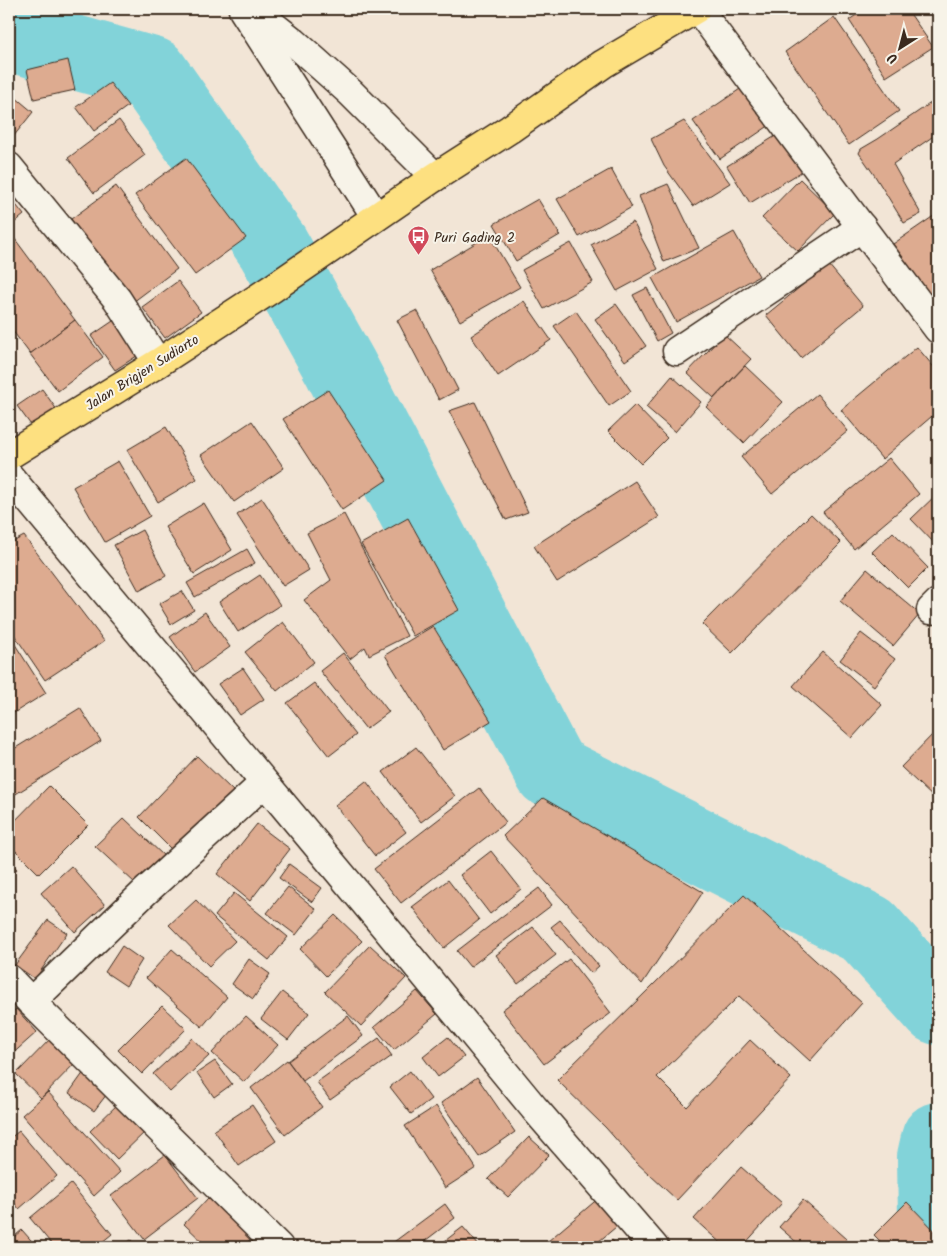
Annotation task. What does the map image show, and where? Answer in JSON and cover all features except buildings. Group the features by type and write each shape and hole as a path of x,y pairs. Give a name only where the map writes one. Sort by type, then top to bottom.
{"main road":[{"name":"Jalan Brigjen Sudiarto","path":"9,455 158,363 274,288 603,64 697,9"}],"street":[{"path":"242,9 376,217"},
{"path":"252,9 294,42 351,93 435,177"},
{"path":"697,9 938,328"},
{"path":"9,167 117,299 158,363"},
{"path":"677,351 862,228"},
{"path":"9,476 534,1108 654,1247"},
{"path":"30,1002 264,783"},
{"path":"9,979 268,1244"}],"waterway":[{"path":"9,34 152,74 273,247 340,367 551,771 868,930 938,1008"},
{"path":"938,1139 934,1157 935,1220 938,1225"}],"place":[{"name":"Puri Gading 2","path":"418,256"}]}
